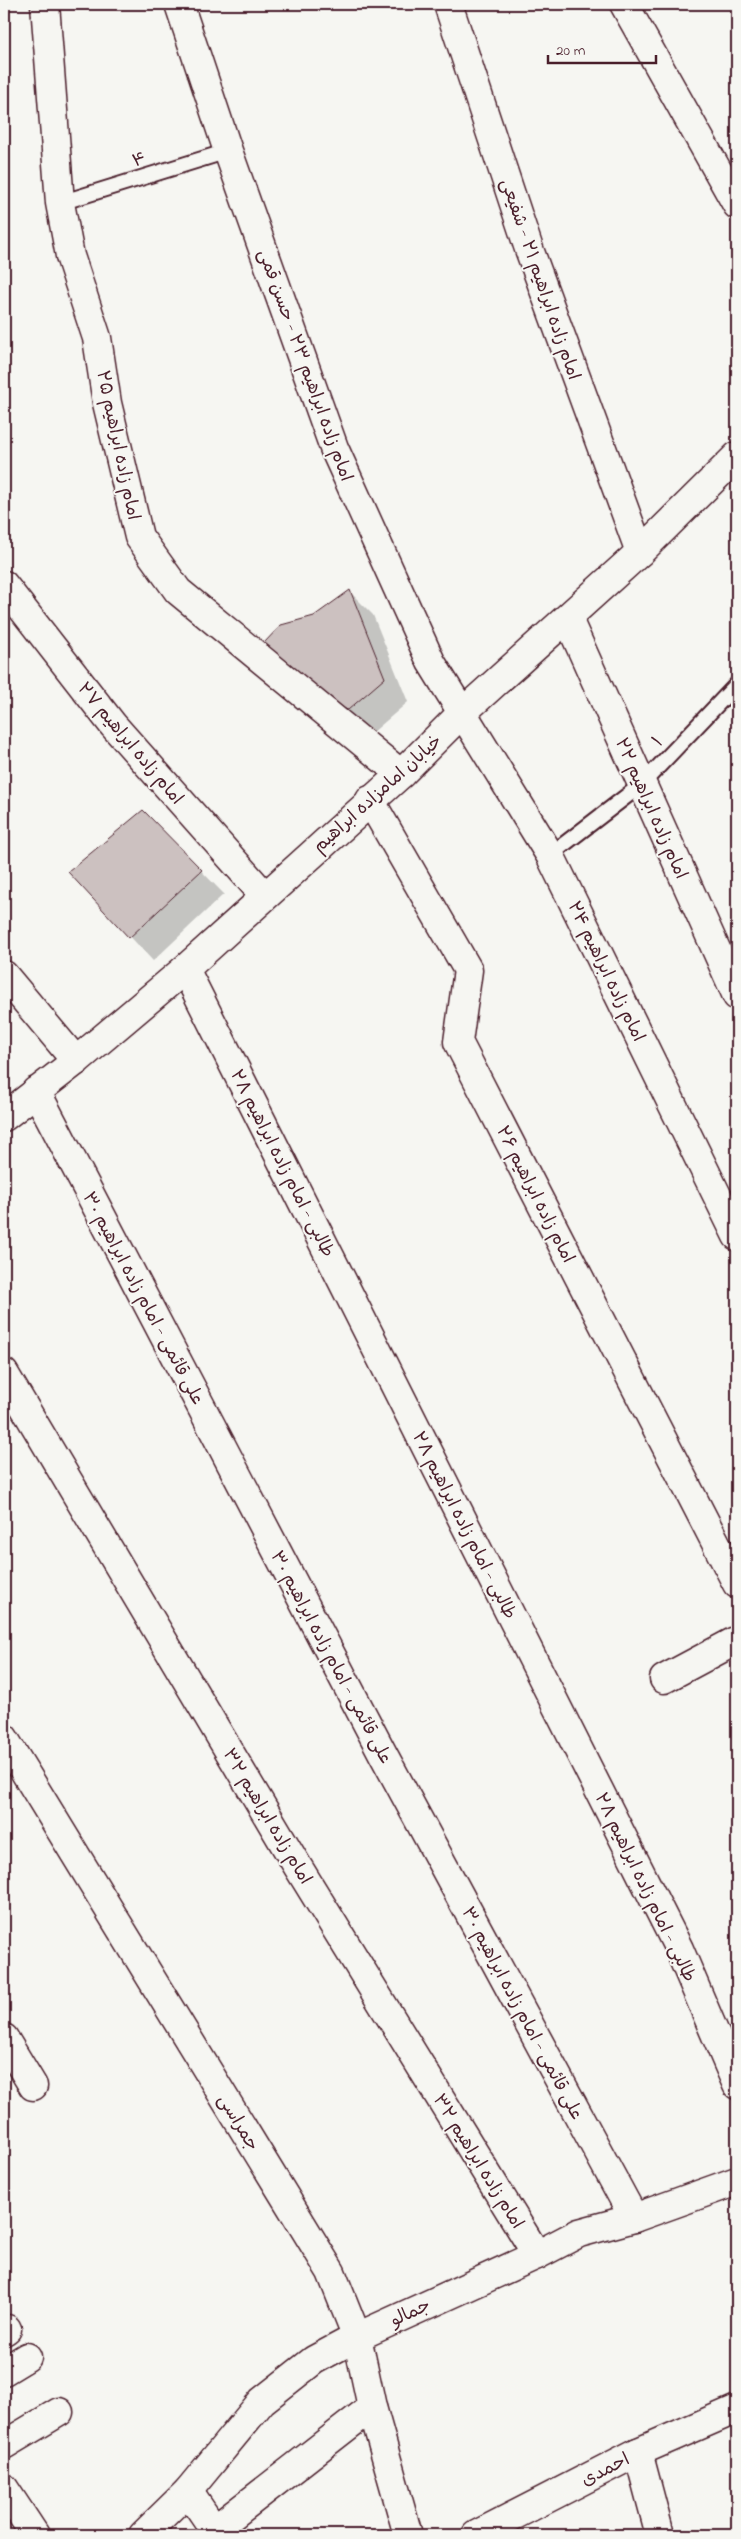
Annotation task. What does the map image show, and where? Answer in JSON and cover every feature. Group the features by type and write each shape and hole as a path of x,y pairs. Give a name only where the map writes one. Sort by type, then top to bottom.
{"street":[{"name":"امام زاده ابراهیم ۲۵","path":"45,4 60,203 70,256 97,338 108,403 139,537 178,591 401,774"},
{"name":"امام زاده ابراهیم ۲۳ - حسن قمی","path":"179,4 228,151 334,448 431,662 463,712"},
{"name":"امام زاده ابراهیم ۲۱ - شفیعی","path":"448,4 529,249 640,552"},
{"path":"624,4 737,205"},
{"name":"خیابان امامزاده ابراهیم","path":"4,1117 76,1061 185,969 264,895 401,774 463,712 568,619 640,552 737,456"},
{"name":"امام زاده ابراهیم ۲۷","path":"4,585 113,725 264,895"},
{"name":"امام زاده ابراهیم ۲۲","path":"568,619 737,996"},
{"name":"امام زاده ابراهیم ۲۴","path":"463,712 550,855 737,1236"},
{"name":"امام زاده ابراهیم ۲۶","path":"370,800 468,970 458,1042 737,1584"},
{"name":"طالبی - امام زاده ابراهیم ۲۸","path":"185,969 679,1949 737,2085"},
{"path":"4,975 76,1061"},
{"name":"علی قائمی - امام زاده ابراهیم ۳۰","path":"36,1092 383,1754 634,2218"},
{"name":"امام زاده ابراهیم ۳۲","path":"4,1373 303,1876 537,2255"},
{"path":"664,1679 737,1640"},
{"name":"جمراسی","path":"4,1738 331,2272 357,2337 372,2408 408,2535"},
{"path":"4,2038 33,2086"},
{"name":"جمالو","path":"143,2535 188,2491 262,2401 314,2360 357,2337 537,2255 579,2233 634,2218 737,2181"},
{"path":"4,2371 27,2357"},
{"path":"188,2491 216,2533 372,2408"},
{"name":"احمدی","path":"476,2535 638,2452 737,2409"},
{"path":"4,2445 58,2412"},
{"path":"638,2452 660,2535"},
{"path":"4,2488 35,2535"}],"lane":[{"name":"۴","path":"60,203 228,151"},
{"name":"۱","path":"550,855 641,784 737,684"}],"building":[{"path":"350,590 385,678 348,710 327,703 263,644 281,625 314,616"},
{"path":"143,810 202,870 129,938 68,872"}]}
